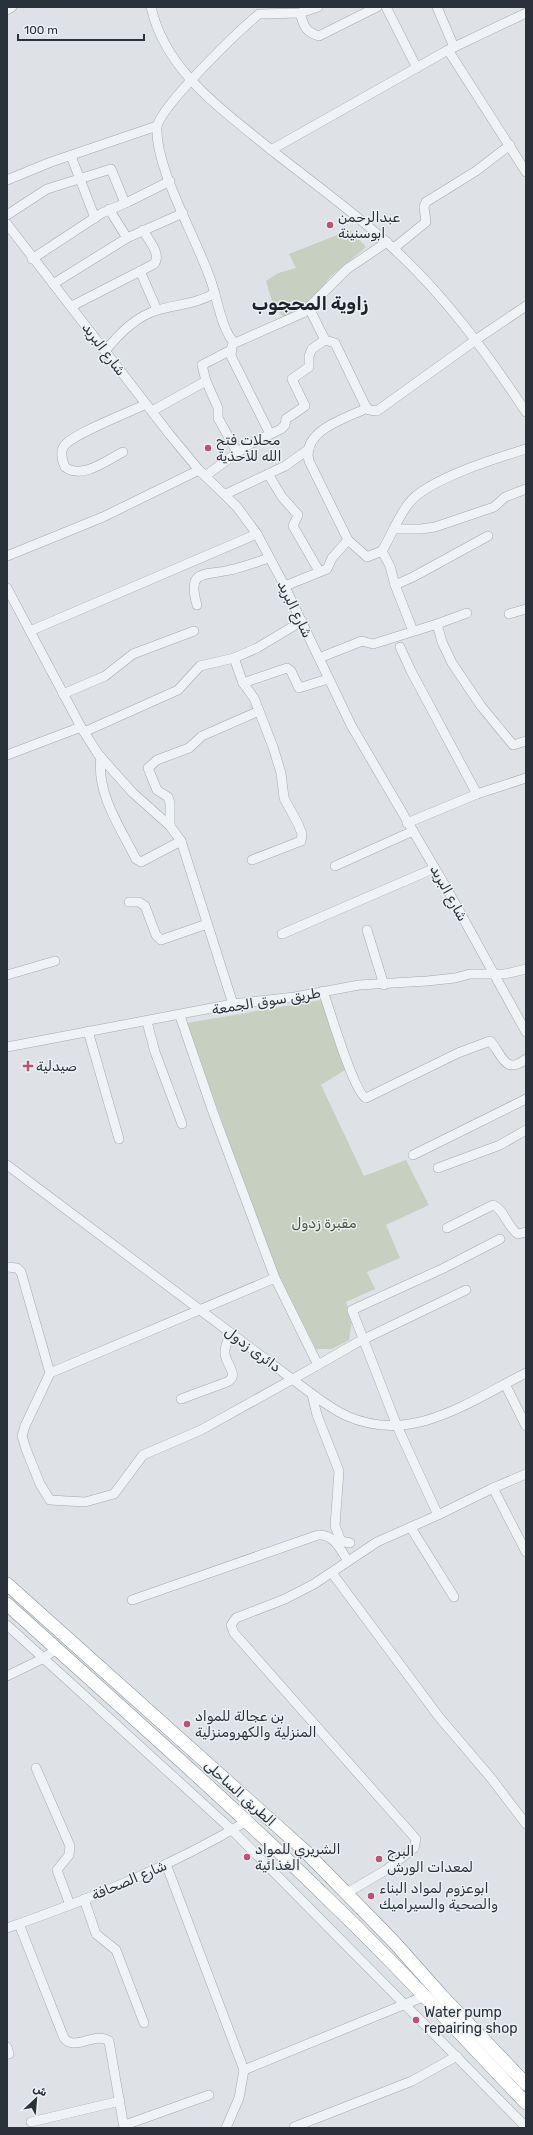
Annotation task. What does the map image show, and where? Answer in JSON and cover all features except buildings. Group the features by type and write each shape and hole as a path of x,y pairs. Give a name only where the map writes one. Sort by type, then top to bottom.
{"highway":[{"name":"الطريق الساحلى","path":"7,1584 305,1851 345,1894 394,1942 442,1996 526,2084"},
{"name":"الطريق الساحلى","path":"7,1604 247,1821 425,1996 526,2103"}],"street":[{"path":"7,10 12,7"},
{"path":"151,7 158,30 168,51 191,82 271,150 390,245 428,281 477,339 526,412"},
{"path":"270,434 244,386 231,356 232,346 215,294 170,181 158,144 157,126 166,110 191,82 261,11 300,13 318,7"},
{"path":"300,13 305,30 310,34 319,36 377,7"},
{"path":"386,7 417,68"},
{"path":"437,7 451,49 526,172"},
{"path":"271,150 451,49 526,13"},
{"path":"7,180 157,126"},
{"path":"237,452 218,418 218,408 206,381 202,365 232,346 296,317 309,308 347,269 390,245 426,222 424,207 426,202 476,171 510,145"},
{"path":"71,156 95,218"},
{"path":"7,215 47,189 112,169 125,203"},
{"path":"32,259 109,209 125,203 170,181"},
{"path":"109,209 127,238"},
{"path":"53,284 127,238 183,213"},
{"name":"شارع البريد","path":"7,224 32,259 72,306 105,351 202,473 226,494 257,534 285,586 351,725 435,868 526,1032"},
{"path":"72,306 154,264 157,256 143,230"},
{"path":"140,271 157,310"},
{"path":"105,351 115,339 135,321 157,310 196,302 215,294"},
{"path":"309,308 325,340 335,343 367,408 373,411 380,410 477,339 526,306"},
{"path":"7,556 103,517 202,473 237,452 283,428 286,419 305,406 292,378 309,367 309,356 312,349 325,340"},
{"path":"123,452 92,468 76,472 65,467 62,456 63,448 74,438 149,407 206,381"},
{"path":"367,408 323,429 315,437 309,449 309,460 348,540 367,557 382,551 409,503 424,490 477,464 526,449"},
{"path":"226,494 285,466 309,449"},
{"path":"268,474 282,497 298,515 293,526 320,571"},
{"path":"394,529 421,529 436,527 494,507 505,497 526,489"},
{"path":"30,631 257,534"},
{"path":"395,585 413,577 488,536"},
{"path":"285,586 327,568 332,558 348,540"},
{"path":"382,551 390,566 395,585 413,631"},
{"path":"197,605 193,591 194,585 203,574 232,570 269,558"},
{"path":"7,588 82,730 100,757 132,793 170,826 181,841 196,882 207,924 234,1004"},
{"path":"509,614 526,609"},
{"path":"319,658 362,641 373,644 467,613"},
{"path":"7,755 82,730 178,690 200,666 234,658 257,648 302,621"},
{"path":"437,624 442,642 452,664 481,706 513,745 526,741"},
{"path":"63,694 105,676 134,654 194,631"},
{"path":"400,647 410,671 477,794"},
{"path":"234,658 243,683 254,698 259,711 281,773 284,798 298,824 302,838 301,841 252,860"},
{"path":"243,683 287,668 291,671 299,688 328,679"},
{"path":"170,826 170,803 168,797 157,790 148,768 157,760 189,748 202,736 259,711"},
{"path":"100,757 99,768 101,785 136,859 141,862 181,841"},
{"path":"408,823 477,794 526,778"},
{"path":"335,866 413,831"},
{"path":"282,934 435,868"},
{"path":"129,902 139,902 145,906 156,935 161,940 207,924"},
{"path":"367,930 384,984"},
{"path":"7,975 55,961"},
{"name":"طريق سوق الجمعة","path":"7,1047 88,1031 180,1016 234,1004 294,997 359,985 455,978 470,974 505,974 526,969"},
{"path":"323,992 353,1079 361,1095 366,1098 458,1052 490,1041 505,1063 512,1065 521,1063 526,1059"},
{"path":"180,1016 213,1112 275,1278 318,1364"},
{"path":"147,1022 155,1052 182,1124"},
{"path":"88,1031 119,1139"},
{"path":"413,1155 526,1099"},
{"path":"438,1168 500,1145 526,1130"},
{"name":"دائرى زدول","path":"7,1164 312,1394 348,1416 372,1424 397,1426 418,1424 439,1418 526,1373"},
{"path":"447,1228 493,1204 499,1209 514,1231 518,1234 526,1232"},
{"path":"438,1515 397,1426 352,1310 444,1268 500,1238"},
{"path":"7,1267 17,1268 21,1272 50,1374"},
{"path":"275,1278 50,1374 39,1393 22,1436 33,1468 47,1496 52,1501 82,1502 114,1494 142,1455 212,1424 363,1339 466,1290"},
{"path":"181,1400 232,1379 233,1374 225,1354 231,1333"},
{"path":"505,1384 526,1426"},
{"path":"312,1394 317,1415 338,1471 334,1526 341,1541 346,1544 350,1543"},
{"path":"345,1894 386,1870 414,1848 416,1838 231,1629 232,1622 236,1618 285,1599 332,1573 377,1542 411,1528 493,1488 526,1474"},
{"path":"493,1488 526,1552"},
{"path":"411,1528 454,1597"},
{"path":"132,1600 318,1535 325,1534 331,1537 348,1562"},
{"path":"332,1573 439,1717 491,1778 526,1824"},
{"path":"7,1625 232,1830 406,2004 526,2127"},
{"path":"7,1676 44,1658 56,1649"},
{"path":"36,1768 70,1846 69,1855 56,1870 70,1905"},
{"name":"شارع الصحافة","path":"7,1928 70,1905 166,1864 247,1821"},
{"path":"166,1864 244,2070 239,2098 226,2128"},
{"path":"84,1899 96,1934 116,1950 144,2023"},
{"path":"19,1924 64,2038 67,2042 72,2044 99,2038 105,2038 109,2041 125,2127 209,2095"},
{"path":"244,2070 425,1996"},
{"path":"294,2127 412,2081 457,2056"},
{"path":"31,2122 120,2101"}],"green space":[{"path":"350,230 366,247 330,277 310,304 287,318 278,312 266,281 278,273 296,268 289,254"},
{"name":"مقبرة زدول","path":"322,1000 345,1070 321,1085 364,1176 406,1160 429,1205 386,1225 400,1258 367,1272 375,1289 346,1302 352,1320 349,1340 332,1349 316,1349 271,1259 187,1023"}],"place":[{"name":"عبدالرحمن ابوسنينة","path":"330,225"},
{"name":"محلات فتح الله للأحذية","path":"208,448"},
{"name":"صيدلية","path":"28,1066"},
{"name":"بن عجالة للمواد المنزلية والكهرومنزلية","path":"187,1724"},
{"name":"الشريري للمواد الغذائية","path":"247,1857"},
{"name":"البرج لمعدات الورش","path":"379,1859"},
{"name":"ابوعزوم لمواد البناء والصحية والسيراميك","path":"371,1896"},
{"name":"Water pump repairing shop","path":"416,2020"}],"district":[{"name":"زاوية المحجوب","path":"310,304"}]}
